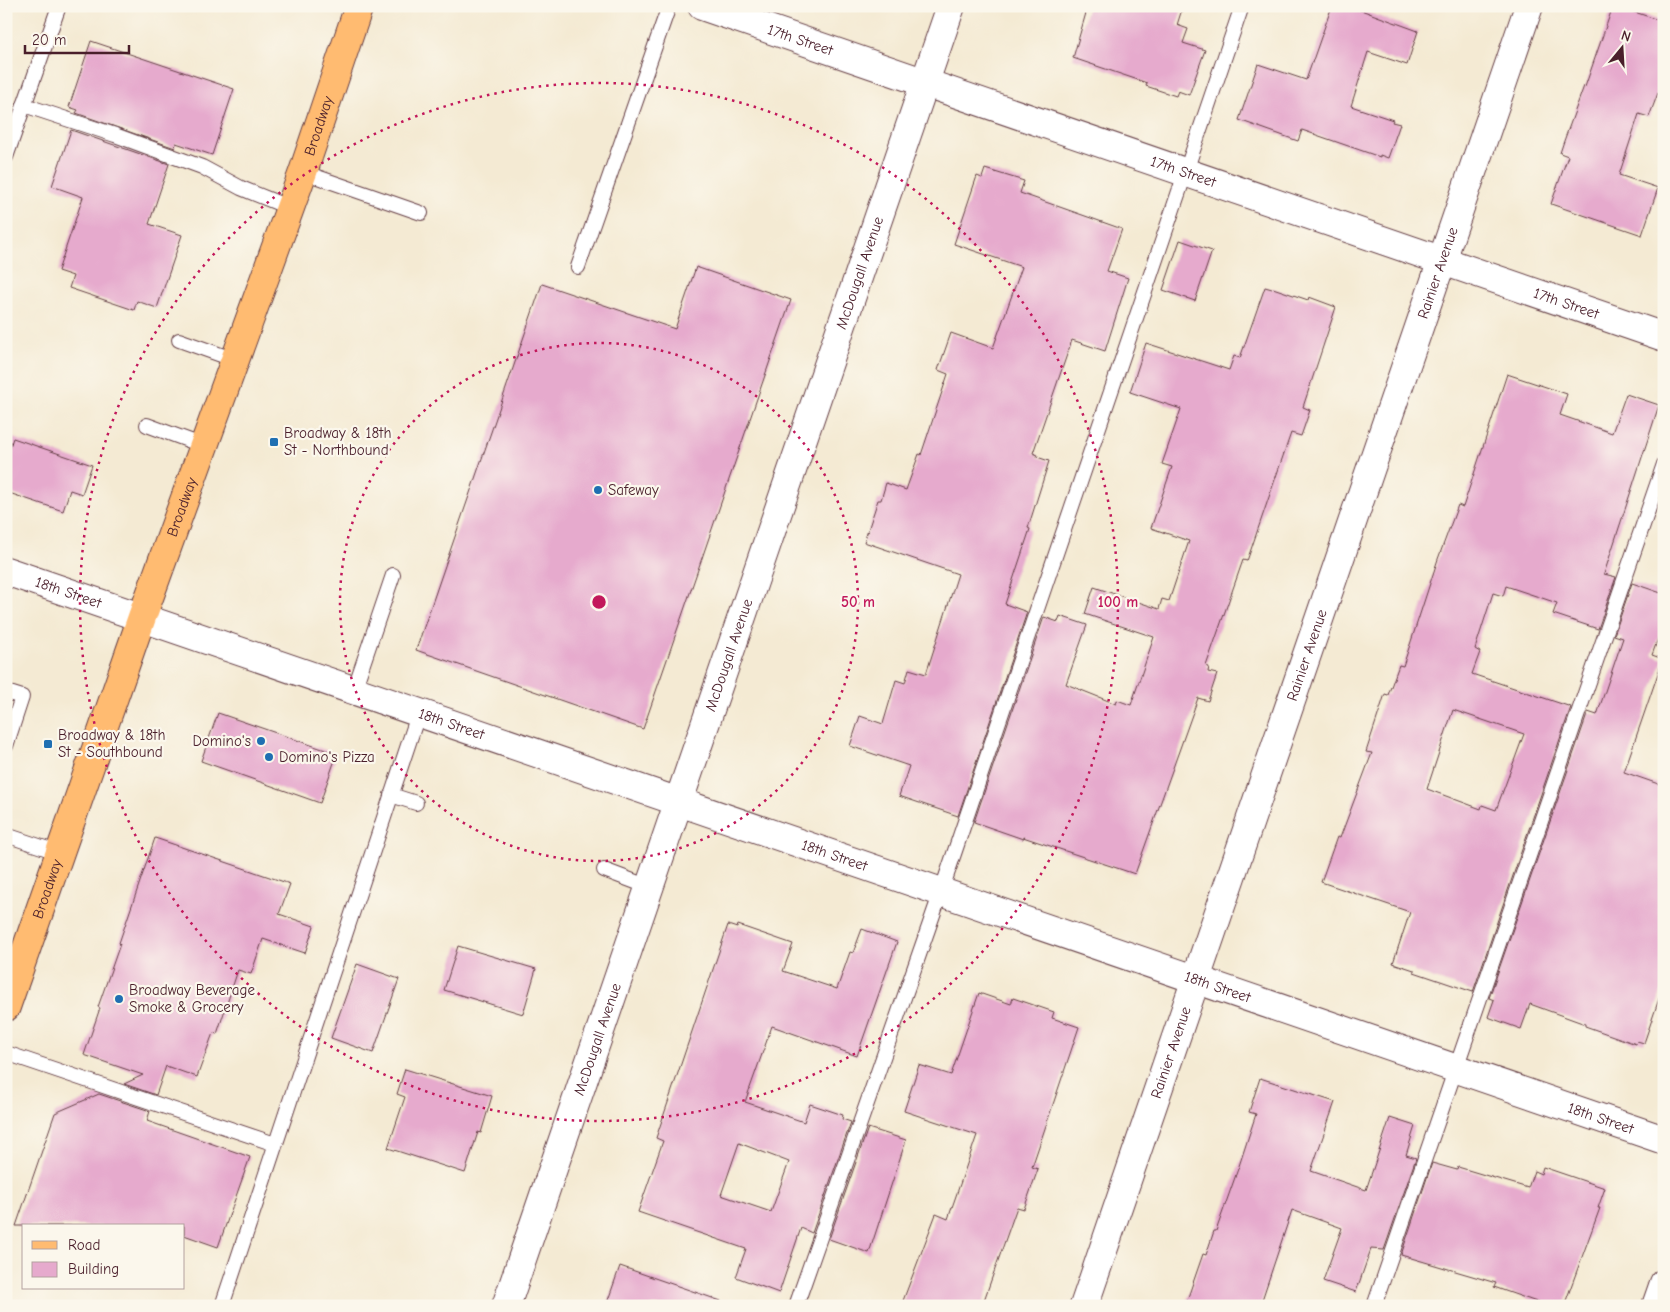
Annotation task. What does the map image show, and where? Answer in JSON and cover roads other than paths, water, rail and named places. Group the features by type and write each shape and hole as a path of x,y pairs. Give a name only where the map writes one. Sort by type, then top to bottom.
{"main road":[{"name":"Broadway","path":"7,1005 142,618 303,172 358,6"}],"street":[{"name":"17th Street","path":"702,6 1664,336"},
{"name":"McDougall Avenue","path":"506,1306 951,6"},
{"name":"Rainier Avenue","path":"1084,1306 1529,6"},
{"name":"18th Street","path":"6,570 1664,1140"},
{"path":"1656,1306 1664,1283"}],"lane":[{"path":"6,157 58,6"},
{"path":"578,267 669,6"},
{"path":"796,1306 941,892 1242,6"},
{"path":"24,105 116,135 202,167 241,188 290,208"},
{"path":"303,172 421,213"},
{"path":"179,340 235,360"},
{"path":"147,425 204,446"},
{"path":"1374,1306 1664,464"},
{"path":"354,690 393,576"},
{"path":"6,692 22,697 6,746"},
{"path":"222,1306 419,712"},
{"path":"391,795 416,803"},
{"path":"6,836 60,853"},
{"path":"604,870 649,887"},
{"path":"6,1053 275,1144"}],"place":[{"name":"Broadway & 18th St - Northbound","path":"274,442"},
{"name":"Safeway","path":"598,490"},
{"name":"Domino's","path":"261,741"},
{"name":"Broadway & 18th St - Southbound","path":"48,744"},
{"name":"Domino's Pizza","path":"269,757"},
{"name":"Broadway Beverage Smoke & Grocery","path":"119,999"}]}
